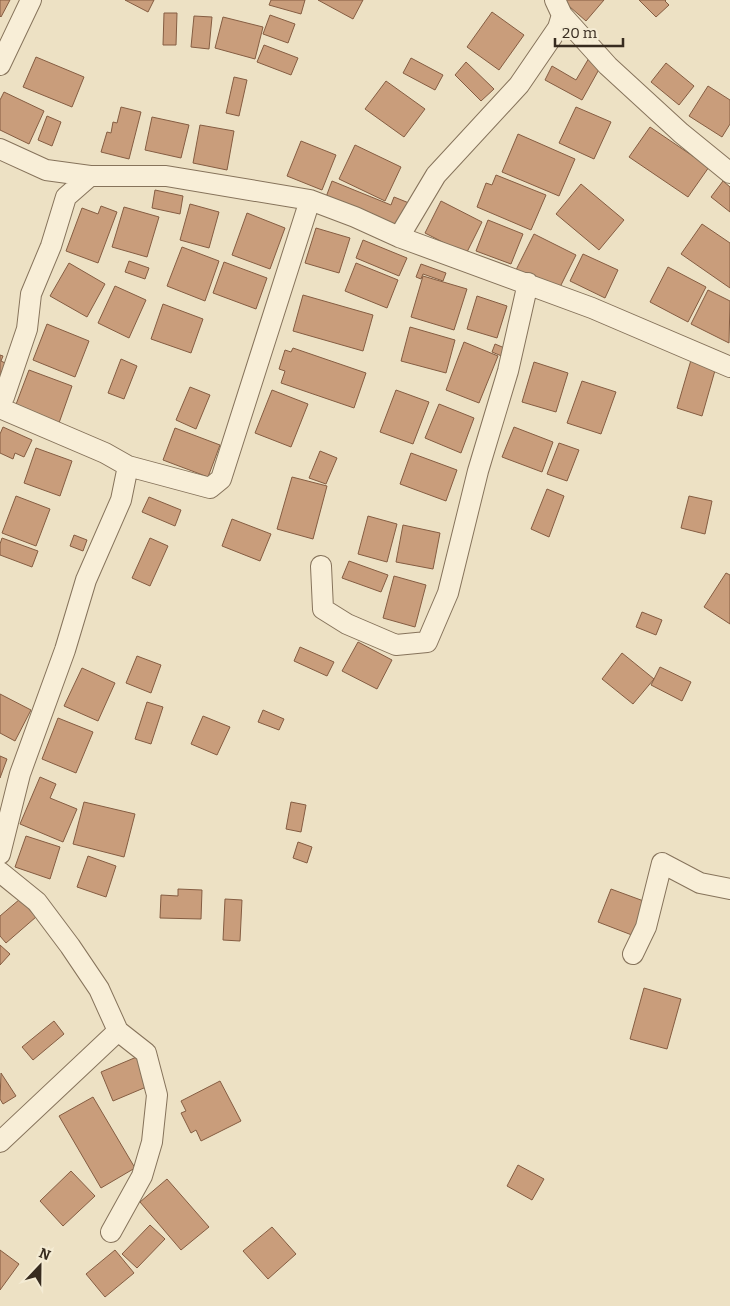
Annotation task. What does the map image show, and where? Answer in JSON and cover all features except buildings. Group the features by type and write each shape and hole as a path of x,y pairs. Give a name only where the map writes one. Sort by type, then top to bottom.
{"street":[{"path":"0,65 32,0"},
{"path":"558,7 608,66 681,133 730,173"},
{"path":"399,237 436,175 519,86 558,28 558,7"},
{"path":"0,149 46,170 90,176 166,176 310,200 399,237 592,308 730,366"},
{"path":"0,399 4,396 27,329 31,294 51,246 66,197 90,176"},
{"path":"0,408 106,453 128,466 210,488 221,479 310,200"},
{"path":"321,566 323,610 347,624 396,645 428,642 448,593 478,471 508,370 528,283"},
{"path":"0,854 20,774 65,650 86,580 121,500 128,466"},
{"path":"633,954 646,927 662,863 700,883 730,889"},
{"path":"0,872 37,902 99,989 118,1031 146,1053 157,1095 152,1142 142,1176 111,1232"},
{"path":"0,1142 118,1031"}]}
